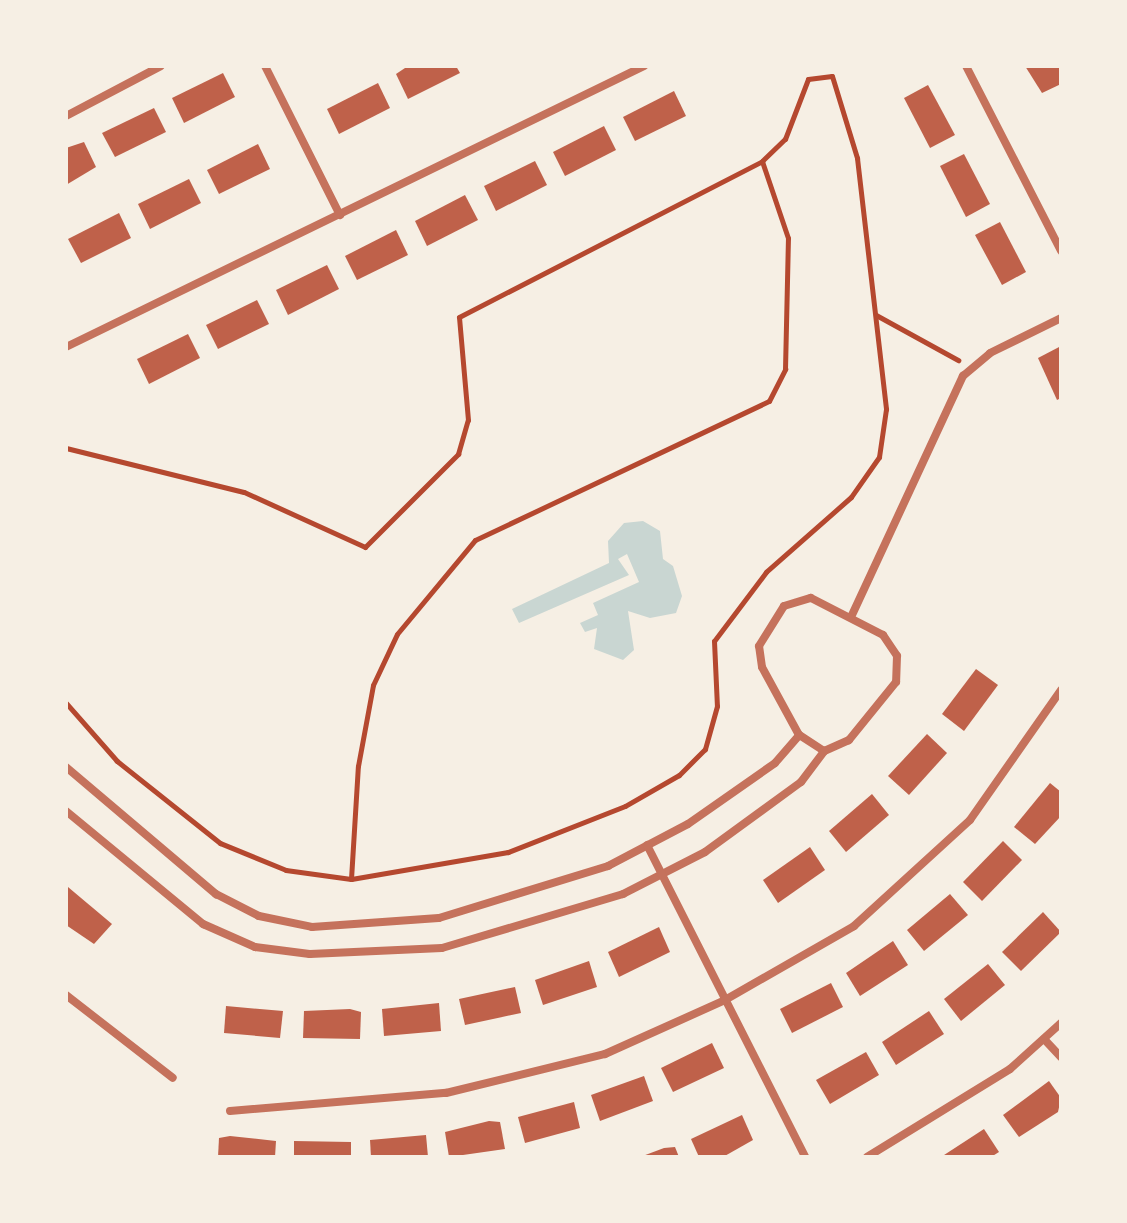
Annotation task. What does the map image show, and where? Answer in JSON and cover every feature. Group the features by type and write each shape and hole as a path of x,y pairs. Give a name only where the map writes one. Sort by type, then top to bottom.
{"street":[{"path":"66,116 161,66"},
{"path":"265,66 340,215"},
{"path":"66,347 644,66"},
{"path":"966,66 1061,251"},
{"path":"852,615 973,367 1061,318"},
{"path":"66,811 203,924 255,947 310,954 442,948 623,894 662,875 705,852 801,782 824,751 849,740 896,682 890,646 852,615 811,598 784,606 759,646 762,667 799,735 824,751"},
{"path":"230,1111 446,1093 605,1054 725,1000 854,926 970,820 1061,690"},
{"path":"66,767 216,894 259,916 312,927 439,918 608,866 647,845 775,763 799,735"},
{"path":"647,845 805,1157"},
{"path":"66,995 173,1078"},
{"path":"867,1157 1010,1069 1061,1023"},
{"path":"1044,1039 1061,1057"}],"path":[{"path":"66,448 244,492 365,547 458,454 468,420 459,317 762,161 785,139 808,79 832,76 857,158 886,409 879,457 851,497 766,572 714,641 717,706 705,749 679,775 625,806 508,852 351,879 286,870 220,843 117,761 66,703"},
{"path":"351,879 358,766 373,685 397,634 475,540 769,401 785,369 788,238 762,161"},
{"path":"875,315 973,367"}],"shaded area":[{"path":"643,521 660,531 663,559 673,566 682,596 676,613 650,618 628,611 634,650 623,660 594,649 597,628 585,632 580,623 598,615 593,603 639,582 627,554 618,559 629,575 519,623 512,609 609,563 608,541 624,523"}],"building":[{"path":"408,66 456,66 460,73 408,99 396,74"},
{"path":"1025,66 1061,66 1061,84 1042,93"},
{"path":"223,73 235,97 184,123 172,98"},
{"path":"378,83 390,108 339,134 327,109"},
{"path":"928,85 955,135 930,148 904,98"},
{"path":"674,91 686,116 635,141 623,117"},
{"path":"154,108 166,132 115,157 102,133"},
{"path":"604,126 616,150 565,176 553,152"},
{"path":"84,142 96,167 66,185 66,148"},
{"path":"258,144 270,169 219,194 207,170"},
{"path":"964,154 990,204 966,217 940,166"},
{"path":"535,161 547,185 496,211 484,186"},
{"path":"189,179 201,203 150,229 138,204"},
{"path":"465,195 478,220 427,246 415,221"},
{"path":"119,213 131,238 81,263 68,239"},
{"path":"1000,222 1026,272 1002,285 975,235"},
{"path":"396,230 408,255 357,280 345,256"},
{"path":"327,265 339,289 288,315 276,290"},
{"path":"257,300 269,324 218,349 206,325"},
{"path":"188,334 200,358 149,384 137,359"},
{"path":"1061,346 1061,398 1057,400 1038,358"},
{"path":"976,669 998,685 964,731 942,714"},
{"path":"927,734 947,753 909,795 888,776"},
{"path":"1050,783 1061,792 1061,816 1035,844 1014,827"},
{"path":"872,794 889,815 846,852 829,831"},
{"path":"1003,841 1022,860 982,901 963,882"},
{"path":"810,847 825,870 778,903 763,880"},
{"path":"68,887 112,924 94,944 66,925"},
{"path":"950,894 968,915 924,951 907,930"},
{"path":"1043,912 1061,932 1021,971 1002,952"},
{"path":"659,927 670,952 619,977 608,952"},
{"path":"893,941 908,965 860,996 846,973"},
{"path":"589,961 597,987 543,1005 535,980"},
{"path":"988,964 1005,985 961,1021 944,999"},
{"path":"831,983 843,1007 792,1033 780,1009"},
{"path":"515,987 521,1013 465,1025 459,999"},
{"path":"439,1003 441,1031 384,1036 382,1009"},
{"path":"226,1006 283,1011 280,1038 224,1033"},
{"path":"350,1009 361,1012 360,1039 303,1038 304,1011"},
{"path":"929,1011 944,1034 896,1065 882,1042"},
{"path":"712,1043 724,1068 673,1092 661,1068"},
{"path":"866,1052 879,1075 830,1104 816,1080"},
{"path":"644,1076 653,1101 600,1121 591,1095"},
{"path":"1049,1081 1061,1098 1058,1112 1019,1137 1003,1115"},
{"path":"574,1102 580,1128 525,1143 518,1117"},
{"path":"742,1115 753,1140 723,1157 699,1157 691,1139"},
{"path":"489,1121 500,1122 505,1149 449,1157 445,1132"},
{"path":"984,1129 999,1152 991,1157 941,1157"},
{"path":"426,1135 428,1157 371,1157 370,1140"},
{"path":"230,1136 276,1141 275,1157 218,1157 219,1138"},
{"path":"294,1141 351,1142 351,1157 294,1157"},
{"path":"675,1147 679,1157 640,1157 664,1148"}]}
